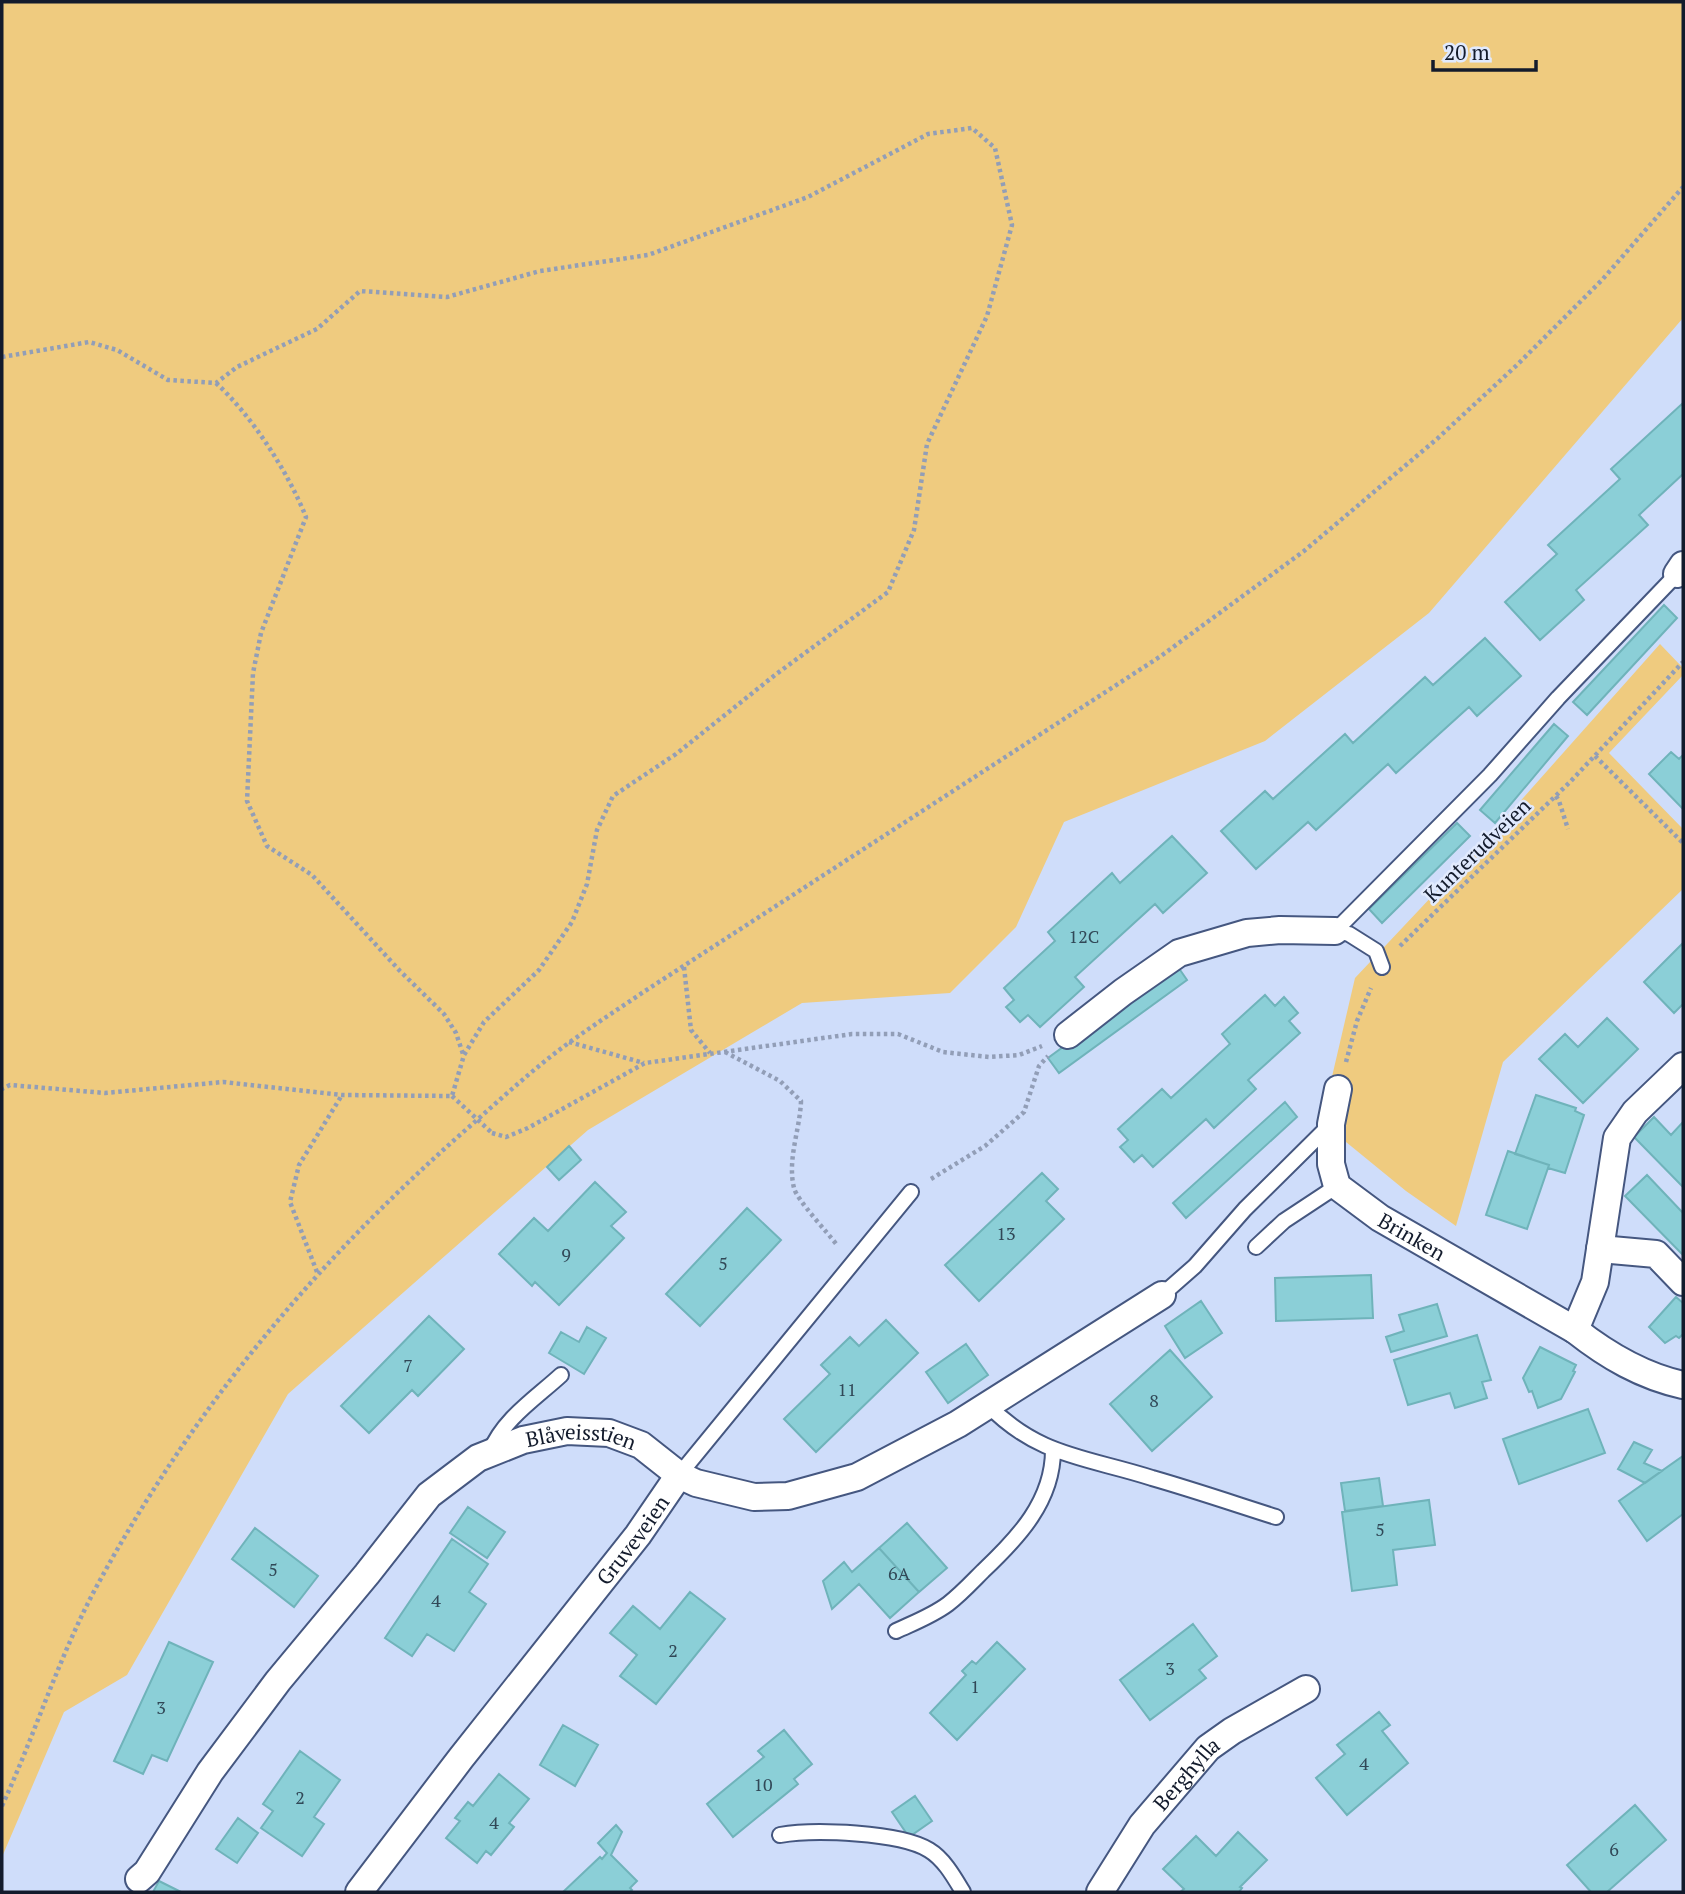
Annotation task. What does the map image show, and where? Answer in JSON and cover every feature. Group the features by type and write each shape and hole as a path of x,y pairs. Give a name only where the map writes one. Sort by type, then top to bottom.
{"street":[{"path":"1068,1035 1179,953 1247,933 1280,930 1335,931"},
{"path":"1575,1330 1595,1282 1617,1138 1635,1112 1683,1066"},
{"path":"1337,1186 1331,1164 1331,1124 1338,1089"},
{"name":"Brinken","path":"1337,1186 1380,1218 1575,1330 1633,1368 1657,1379 1683,1385"},
{"path":"1600,1249 1656,1254 1683,1282"},
{"name":"Blåveisstien","path":"139,1879 147,1872 210,1772 246,1721 429,1495 478,1458 523,1440 567,1432 609,1433 641,1444 679,1475 696,1483 754,1497 788,1496 857,1477 877,1468 958,1424 1162,1295"},
{"name":"Gruveveien","path":"359,1892 461,1758 638,1535 679,1475"},
{"name":"Berghylla","path":"1100,1892 1142,1825 1208,1748 1232,1731 1306,1689"}],"lane":[{"path":"1335,931 1490,775 1558,698 1681,573"},
{"path":"1335,931 1349,934 1376,951 1382,967"},
{"path":"1162,1295 1195,1266 1245,1209 1331,1124"},
{"path":"1256,1247 1284,1221 1337,1186"},
{"name":"Gruveveien","path":"679,1475 911,1192"},
{"path":"490,1452 495,1439 507,1423 561,1375"},
{"path":"988,1404 1002,1419 1034,1441 1053,1450 1151,1477 1276,1517"},
{"path":"896,1631 947,1605 1013,1543 1034,1513 1049,1483 1053,1450"},
{"path":"780,1835 841,1834 902,1839 932,1852 944,1863 963,1892"}],"path":[{"path":"216,383 237,367 317,329 360,291 447,297 540,271 648,255 808,197 928,134 972,128 995,148 1012,225 987,316 927,444 914,530 888,592 775,675 676,754 613,796 597,830 587,884 572,922 539,970 484,1022 464,1055 453,1096"},
{"path":"2,1806 71,1638 99,1581 143,1508 218,1394 270,1327 317,1273 413,1175 569,1042 1161,656 1304,551 1438,438 1517,366 1602,279 1683,187"},
{"path":"2,357 89,342 117,350 168,380 216,383 239,404 296,491 306,517 261,633 253,673 247,801 267,846 312,875 400,971 444,1014 456,1033 464,1055"},
{"name":"Kunterudveien","path":"1338,1089 1357,1021 1382,967 1415,931 1556,796 1683,662"},
{"path":"1595,756 1683,843"},
{"path":"1556,796 1568,829"},
{"path":"684,967 691,1030 710,1054"},
{"path":"2,1089 10,1085 105,1093 223,1082 342,1095 453,1096 492,1133 506,1137 528,1128 645,1063 852,1034 898,1034 943,1052 989,1057 1019,1055 1068,1035"},
{"path":"911,1192 985,1146 1024,1112 1039,1066 1068,1035"},
{"path":"569,1042 645,1063"},
{"path":"724,1052 780,1082 802,1101 801,1121 792,1160 794,1190 851,1264"},
{"path":"317,1273 290,1202 299,1164 342,1095"}],"shaded area":[{"path":"2,2 1683,2 1683,318 1429,613 1265,741 1064,822 1016,927 950,993 802,1003 588,1130 288,1394 127,1675 64,1712 2,1857"},
{"path":"1660,644 1683,668 1683,675 1609,753 1683,829 1683,889 1503,1062 1456,1226 1406,1191 1346,1142 1324,1111 1355,978 1499,825"}],"building":[{"path":"1683,403 1683,474 1639,515 1648,525 1576,590 1584,600 1540,640 1505,602 1557,554 1548,545 1620,479 1611,469"},
{"path":"1664,605 1677,618 1587,715 1573,702"},
{"path":"1485,638 1521,676 1477,716 1469,707 1396,773 1388,764 1316,830 1308,822 1256,869 1221,831 1265,791 1273,799 1345,734 1353,743 1425,677 1433,685"},
{"path":"1554,724 1568,736 1495,823 1480,810"},
{"path":"1671,752 1679,759 1683,755 1683,809 1649,774"},
{"path":"1457,823 1470,836 1382,923 1369,909"},
{"path":"1172,836 1207,873 1163,913 1155,904 1075,977 1084,987 1040,1027 1028,1015 1020,1022 1006,1007 1014,1000 1004,988 1055,941 1048,932 1112,873 1120,883"},
{"path":"1683,943 1683,1004 1674,1013 1644,982"},
{"path":"1176,964 1187,980 1059,1073 1048,1058"},
{"path":"1265,995 1275,1006 1284,997 1298,1013 1289,1021 1300,1033 1248,1080 1256,1089 1214,1128 1206,1119 1153,1167 1142,1155 1134,1162 1120,1147 1128,1140 1118,1129 1162,1089 1171,1098 1230,1044 1222,1034"},
{"path":"1607,1018 1638,1049 1583,1103 1539,1059 1565,1034 1578,1047"},
{"path":"1536,1095 1576,1108 1575,1111 1584,1115 1565,1173 1515,1154"},
{"path":"1285,1102 1297,1117 1186,1218 1173,1203"},
{"path":"1654,1117 1671,1135 1683,1122 1683,1187 1634,1137"},
{"path":"569,1146 581,1160 559,1180 547,1167"},
{"path":"1508,1151 1549,1165 1527,1229 1486,1215"},
{"path":"1042,1173 1058,1189 1046,1201 1064,1219 979,1301 945,1265"},
{"path":"1647,1175 1683,1213 1683,1255 1625,1196"},
{"path":"595,1182 626,1212 611,1226 624,1238 559,1305 535,1282 532,1286 499,1254 534,1218 548,1231"},
{"path":"747,1208 781,1240 700,1326 666,1294"},
{"path":"1371,1275 1373,1318 1276,1321 1275,1278"},
{"path":"1676,1297 1683,1303 1683,1334 1665,1343 1649,1327"},
{"path":"1201,1301 1222,1333 1185,1358 1165,1326"},
{"path":"1437,1304 1447,1336 1391,1352 1386,1337 1404,1331 1399,1315"},
{"path":"429,1316 464,1349 418,1396 412,1390 369,1433 341,1406"},
{"path":"886,1320 918,1353 816,1452 784,1419 830,1374 821,1365 850,1337 859,1346"},
{"path":"587,1327 606,1338 584,1374 549,1353 561,1332 579,1342"},
{"path":"1477,1335 1491,1380 1482,1382 1487,1398 1455,1408 1450,1393 1408,1405 1394,1360"},
{"path":"966,1344 988,1375 948,1403 926,1372"},
{"path":"1540,1347 1576,1365 1561,1399 1538,1408 1532,1391 1529,1392 1523,1378"},
{"path":"1170,1350 1212,1397 1152,1451 1110,1404"},
{"path":"1588,1409 1605,1453 1519,1484 1503,1439"},
{"path":"1634,1442 1652,1450 1644,1463 1662,1471 1645,1483 1618,1469"},
{"path":"1683,1456 1683,1514 1647,1541 1619,1501"},
{"path":"1379,1478 1383,1506 1345,1511 1341,1483"},
{"path":"1429,1500 1435,1545 1393,1550 1397,1585 1352,1591 1342,1512"},
{"path":"468,1507 505,1532 487,1558 450,1533"},
{"path":"907,1523 947,1568 919,1592 879,1548"},
{"path":"255,1528 318,1576 294,1607 232,1559"},
{"path":"452,1539 488,1564 469,1592 486,1604 454,1651 427,1634 412,1656 385,1638"},
{"path":"879,1548 919,1592 890,1618 859,1584 832,1609 823,1581 844,1562 852,1572"},
{"path":"690,1592 725,1619 656,1704 620,1676 637,1655 610,1633 633,1606 660,1629"},
{"path":"1193,1624 1217,1656 1199,1670 1206,1678 1150,1720 1120,1680"},
{"path":"169,1642 213,1662 167,1761 152,1755 143,1774 114,1761"},
{"path":"997,1642 1025,1669 957,1740 930,1713 966,1675 962,1671 972,1661 976,1664"},
{"path":"1379,1712 1390,1725 1382,1731 1408,1763 1347,1815 1316,1778 1345,1754 1337,1745"},
{"path":"563,1725 598,1745 575,1786 540,1765"},
{"path":"784,1730 812,1764 794,1779 798,1784 733,1837 707,1804 764,1757 758,1751"},
{"path":"300,1751 340,1780 314,1817 324,1824 302,1856 261,1828 273,1811 263,1804"},
{"path":"499,1774 529,1799 509,1823 514,1827 491,1855 486,1851 477,1863 446,1838 460,1821 455,1818 468,1802 473,1806"},
{"path":"915,1796 932,1821 909,1837 892,1812"},
{"path":"1635,1805 1666,1840 1607,1892 1591,1892 1567,1865"},
{"path":"238,1818 258,1833 237,1863 216,1849"},
{"path":"616,1825 622,1832 611,1855 637,1881 630,1888 632,1890 563,1892 607,1853 598,1843"},
{"path":"1238,1832 1267,1860 1240,1887 1242,1888 1239,1892 1180,1892 1184,1889 1163,1869 1196,1836 1216,1856"},
{"path":"159,1881 181,1892 153,1892"}]}
